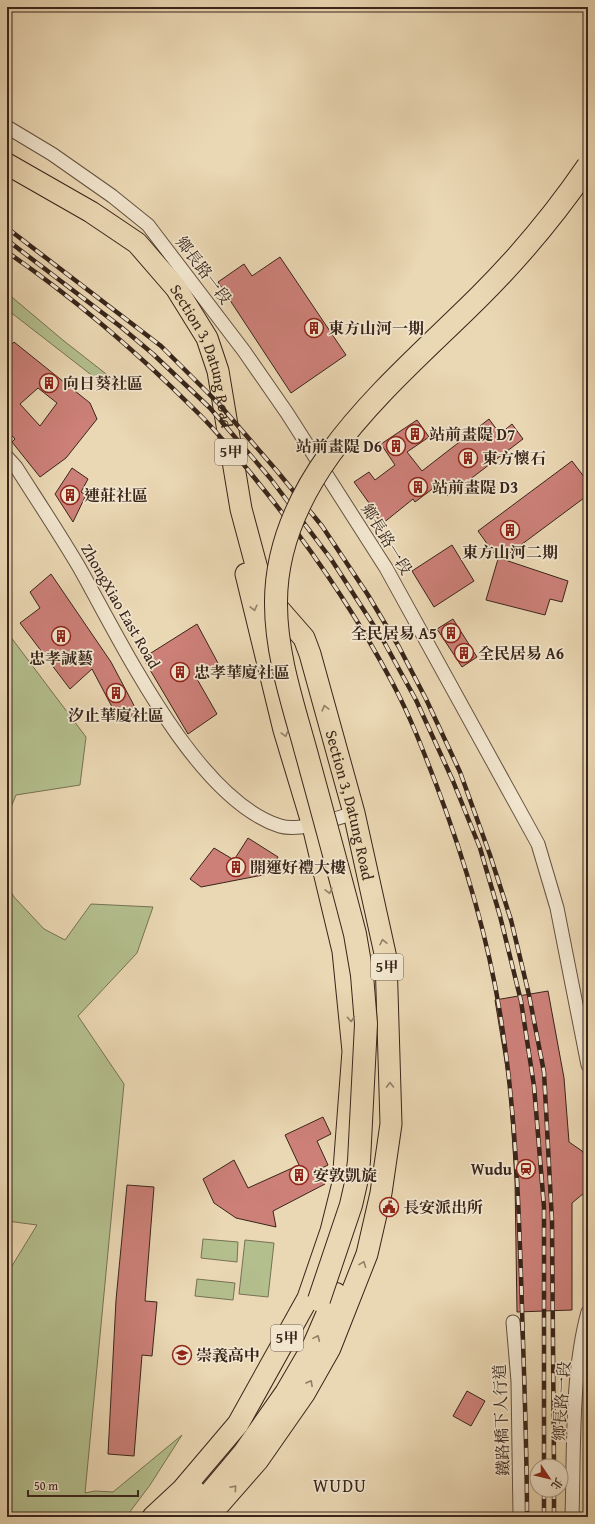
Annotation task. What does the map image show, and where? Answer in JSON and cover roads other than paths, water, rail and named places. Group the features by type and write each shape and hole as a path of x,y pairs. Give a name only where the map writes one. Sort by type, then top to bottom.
{"highway":[{"path":"188,1517 202,1503 240,1458 286,1393 314,1345 327,1297 338,1246 356,1183 362,1121 366,1024 362,975 356,934 282,663 276,604 280,554 298,508 309,487 338,442 366,408 526,249 567,197 588,166"},
{"path":"169,1517 210,1474 261,1410 327,1297 357,1228 371,1162 374,1066 372,974 365,929 292,662 287,627 290,554 301,526 324,479 358,433 399,387 521,269 588,184"}],"main road":[{"name":"Section 3, Datung Road","path":"7,164 91,212 137,243 176,288 207,338 218,371 241,509 263,591 304,638 310,654 354,813 386,958 391,1124 381,1193 367,1254 330,1348 304,1394 258,1460 208,1517"},
{"name":"Section 3, Datung Road","path":"7,177 95,228 125,248 147,267 166,292 198,345 209,378 231,512 284,730 313,826 343,951 348,989 353,1051 343,1183 331,1231 308,1298 238,1424 182,1490 153,1517"}],"street":[{"name":"鄉長路一段","path":"7,128 52,154 112,196 148,225 244,351 287,413 386,568 538,844 557,908 588,1065"},
{"name":"ZhongXiao East Road","path":"7,457 16,467 75,560 160,710 198,762 240,803 252,812 281,826 313,826 354,813"},
{"name":"鄉長路一段","path":"572,1517 577,1387 584,1325 588,1312"},
{"name":"鐵路橋下人行道","path":"512,1322 518,1381 520,1517"}],"railway":[{"path":"7,228 161,346 219,404 277,471 322,526 368,595 399,647 426,699 460,772 490,855 511,920 529,995 544,1072 552,1221 554,1458"},
{"path":"7,240 121,327 153,354 210,408 270,478 331,559 383,640 416,700 453,781 480,848 500,916 521,1001 534,1086 544,1207 544,1458"},
{"path":"7,252 81,307 151,367 195,410 229,447 280,509 332,582 379,658 416,733 456,840 474,897 495,984 500,1013 510,1086 518,1197 527,1517"},
{"path":"544,1498 544,1517"},
{"path":"554,1498 554,1517"}],"place":[{"name":"東方山河一期","path":"314,328"},
{"name":"向日葵社區","path":"49,383"},
{"name":"站前畫隄 D7","path":"415,434"},
{"name":"站前畫隄 D6","path":"396,446"},
{"name":"東方懷石","path":"468,458"},
{"name":"站前畫隄 D3","path":"418,487"},
{"name":"連莊社區","path":"70,495"},
{"name":"東方山河二期","path":"510,530"},
{"name":"全民居易 A5","path":"451,633"},
{"name":"忠孝誠藝","path":"61,636"},
{"name":"全民居易 A6","path":"464,653"},
{"name":"忠孝華廈社區","path":"180,672"},
{"name":"汐止華廈社區","path":"116,693"},
{"name":"開運好禮大樓","path":"236,867"},
{"name":"Wudu","path":"526,1169"},
{"name":"安敦凱旋","path":"299,1175"},
{"name":"長安派出所","path":"389,1207"},
{"name":"崇義高中","path":"182,1355"}],"district":[{"name":"WUDU","path":"340,1486"}]}
